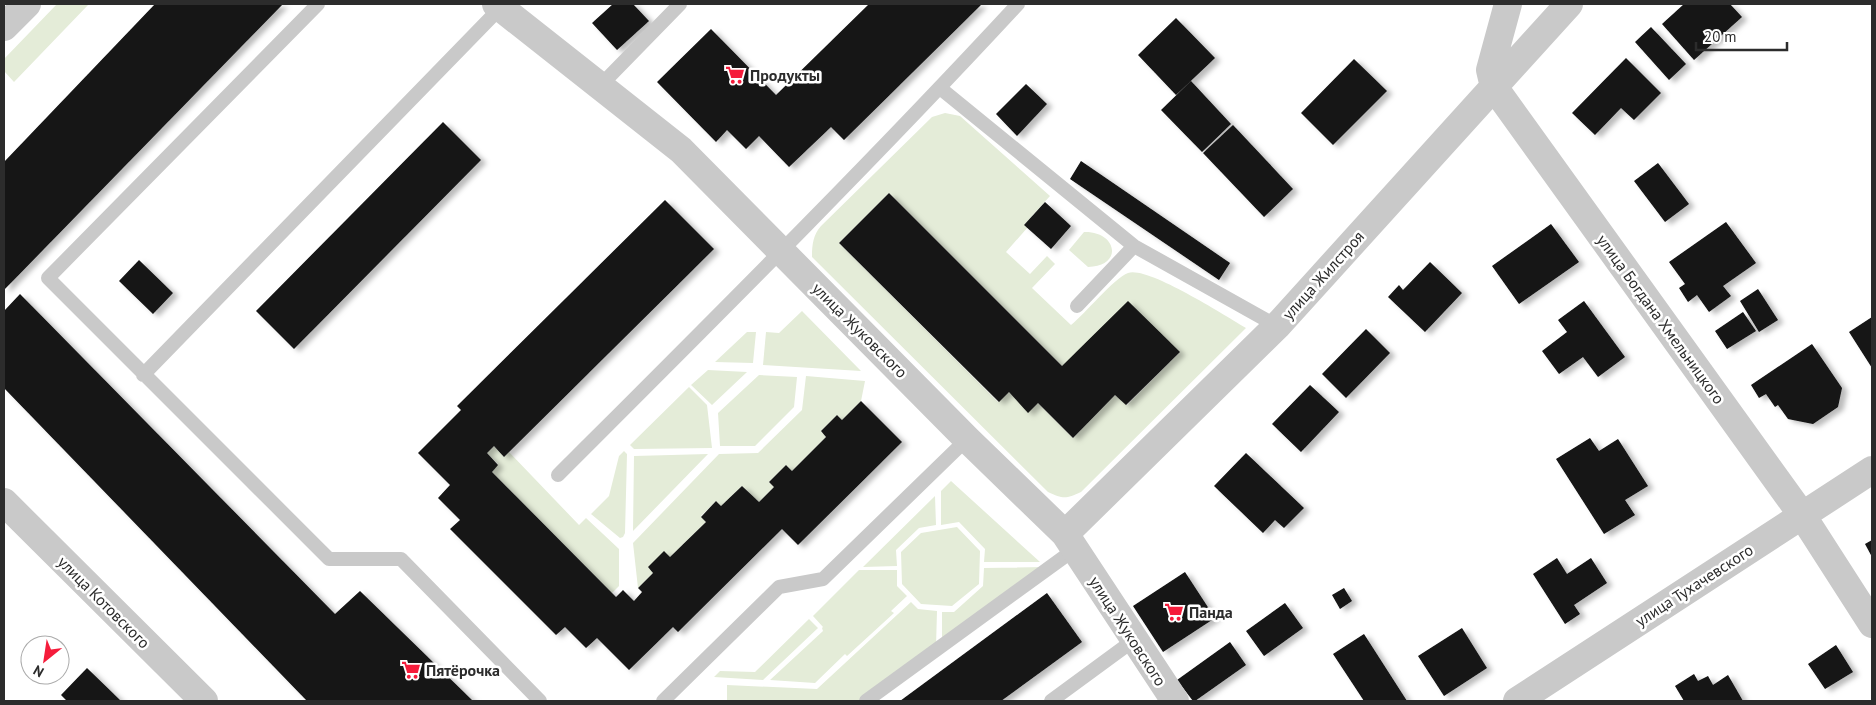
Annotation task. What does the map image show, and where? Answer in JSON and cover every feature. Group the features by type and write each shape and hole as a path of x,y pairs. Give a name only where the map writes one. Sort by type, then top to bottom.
{"street":[{"path":"4,27 26,4"},
{"path":"1494,87 1490,70 1508,4"},
{"name":"улица Жилстроя","path":"1070,542 1277,326 1569,4"},
{"name":"улица Жуковского","path":"501,5 681,150 1070,542 1175,701"},
{"name":"улица Богдана Хмельницкого","path":"1494,87 1802,515 1872,624"},
{"name":"улица Тухачевского","path":"1517,701 1872,470"},
{"name":"улица Котовского","path":"4,502 204,701"}],"lane":[{"path":"318,4 48,278 329,559 401,559 540,701"},
{"path":"600,86 680,4"},
{"path":"558,475 781,251 940,88 1018,4"},
{"path":"143,375 501,5"},
{"path":"940,88 1134,246 1277,326"},
{"path":"1077,306 1134,246"},
{"path":"663,701 780,587 823,580 967,439"},
{"path":"866,701 1070,542"},
{"path":"1051,701 1134,640"}],"green space":[{"path":"57,4 89,4 14,82 4,71 4,59"},
{"path":"945,113 960,116 1050,196 1024,225 1028,227 1006,252 1030,274 1047,256 1055,264 1032,288 1071,325 1122,276 1128,273 1138,273 1152,277 1187,293 1246,328 1081,492 1072,496 1061,497 1048,492 812,257 816,233 821,226 932,117","holes":["889,193 1062,366 1180,352 1127,405 1115,395 1073,438 1038,403 1028,412 1009,392 998,402 839,243"]},
{"path":"1084,232 1095,233 1104,237 1109,242 1112,249 1107,261 1100,265 1088,267 1069,250"},
{"path":"802,311 861,371 763,365 766,332 779,333"},
{"path":"747,332 756,332 753,363 715,362"},
{"path":"708,370 747,372 712,405 691,385"},
{"path":"759,375 797,377 794,407 755,446 720,446 718,413"},
{"path":"806,376 865,381 861,401 842,420 837,415 821,431 826,437 792,471 786,465 769,482 774,487 759,502 742,486 721,506 716,501 701,516 706,522 670,557 648,567 653,573 638,588 633,543 719,454 758,453 802,410"},
{"path":"689,387 707,405 712,448 634,449 630,445"},
{"path":"494,446 504,457 509,452 579,525 586,518 619,549 619,586 612,593 492,472 498,464 487,453"},
{"path":"624,451 627,454 625,533 620,538 591,514 609,496 619,456"},
{"path":"708,454 633,531 634,456"},
{"path":"951,481 1040,562 984,562 985,549 959,522 941,525 941,491"},
{"path":"935,496 936,525 919,528 896,550 897,566 863,567"},
{"path":"957,527 980,551 979,584 952,606 921,604 902,584 901,552 921,533"},
{"path":"1045,567 942,642 942,612 954,612 983,586 984,568"},
{"path":"859,570 897,570 897,586 907,596 891,611 894,613 847,656 845,654 815,683 770,680 823,631 823,627 813,616"},
{"path":"911,602 918,609 937,611 936,647 862,701 727,701 727,685 817,689"},
{"path":"809,619 818,628 763,680 714,677 720,671 755,672"}],"building":[{"path":"155,4 283,4 4,290 4,162"},
{"path":"613,4 633,4 649,21 617,50 592,23"},
{"path":"869,4 982,4 844,140 831,127 789,167 759,136 746,149 727,130 716,142 657,82 711,29 776,95"},
{"path":"1684,4 1730,4 1742,17 1694,60 1662,24"},
{"path":"1176,18 1215,58 1176,95 1138,55"},
{"path":"1651,27 1686,64 1669,80 1635,42"},
{"path":"1626,58 1661,93 1634,120 1621,108 1595,135 1572,113"},
{"path":"1354,59 1387,91 1333,145 1301,113"},
{"path":"1191,81 1231,124 1202,152 1161,110"},
{"path":"1026,84 1047,104 1017,136 996,114"},
{"path":"443,122 481,160 294,349 256,311"},
{"path":"1233,125 1293,189 1264,217 1203,153"},
{"path":"1081,161 1230,263 1219,280 1070,179"},
{"path":"1658,163 1689,204 1665,222 1634,181"},
{"path":"889,193 1062,366 1128,301 1180,352 1126,405 1115,395 1073,438 1038,403 1028,413 1009,392 999,402 839,243"},
{"path":"665,200 714,249 504,457 494,446 487,453 498,465 492,472 616,597 623,590 634,601 642,592 638,588 653,573 648,567 664,551 670,557 706,522 701,517 716,501 721,506 742,486 759,502 774,487 769,482 786,465 792,471 826,437 821,431 837,415 842,420 861,401 902,442 798,545 782,529 678,632 673,627 629,670 597,638 586,648 565,627 556,635 450,529 460,520 438,498 450,485 418,453 461,410 457,406"},
{"path":"1045,202 1071,226 1051,249 1024,225"},
{"path":"1726,222 1756,263 1723,286 1731,296 1709,312 1697,295 1688,302 1679,288 1685,284 1669,262"},
{"path":"1551,224 1579,262 1519,304 1492,266"},
{"path":"139,260 173,293 153,314 119,281"},
{"path":"1430,262 1462,293 1425,332 1388,297 1399,285 1403,290"},
{"path":"1758,289 1778,320 1759,332 1740,301"},
{"path":"20,294 335,614 360,591 473,701 307,701 4,388 4,311"},
{"path":"1584,301 1625,357 1598,377 1583,357 1559,374 1542,351 1567,332 1558,320"},
{"path":"1743,312 1756,331 1727,349 1715,331"},
{"path":"1872,317 1872,368 1849,332"},
{"path":"1366,329 1390,353 1346,398 1322,374"},
{"path":"1812,344 1842,388 1838,407 1813,424 1788,419 1778,405 1775,407 1766,394 1759,398 1751,385"},
{"path":"1310,385 1339,412 1301,452 1272,424"},
{"path":"1590,438 1599,451 1618,439 1648,486 1625,500 1635,515 1604,534 1556,459"},
{"path":"1246,453 1304,508 1284,528 1275,520 1263,533 1214,486"},
{"path":"1872,540 1872,557 1865,544"},
{"path":"1557,558 1567,574 1591,558 1607,583 1574,605 1580,614 1565,624 1533,574"},
{"name":"Панда","path":"1185,572 1215,618 1163,652 1133,606"},
{"path":"1344,588 1352,601 1340,609 1332,595"},
{"path":"1047,593 1082,642 1001,701 900,701"},
{"path":"1285,603 1303,628 1264,656 1246,631"},
{"path":"1462,628 1487,668 1444,696 1418,656"},
{"path":"1364,634 1407,701 1364,701 1333,654"},
{"path":"1230,642 1246,665 1193,701 1177,680"},
{"path":"1836,645 1853,672 1825,689 1808,664"},
{"path":"87,668 121,701 67,701 61,695"},
{"path":"1694,674 1698,681 1708,676 1713,685 1728,675 1743,701 1684,701 1675,686"}],"place":[{"name":"Продукты","path":"735,75"},
{"name":"Панда","path":"1174,612"},
{"name":"Пятёрочка","path":"411,670"}]}
